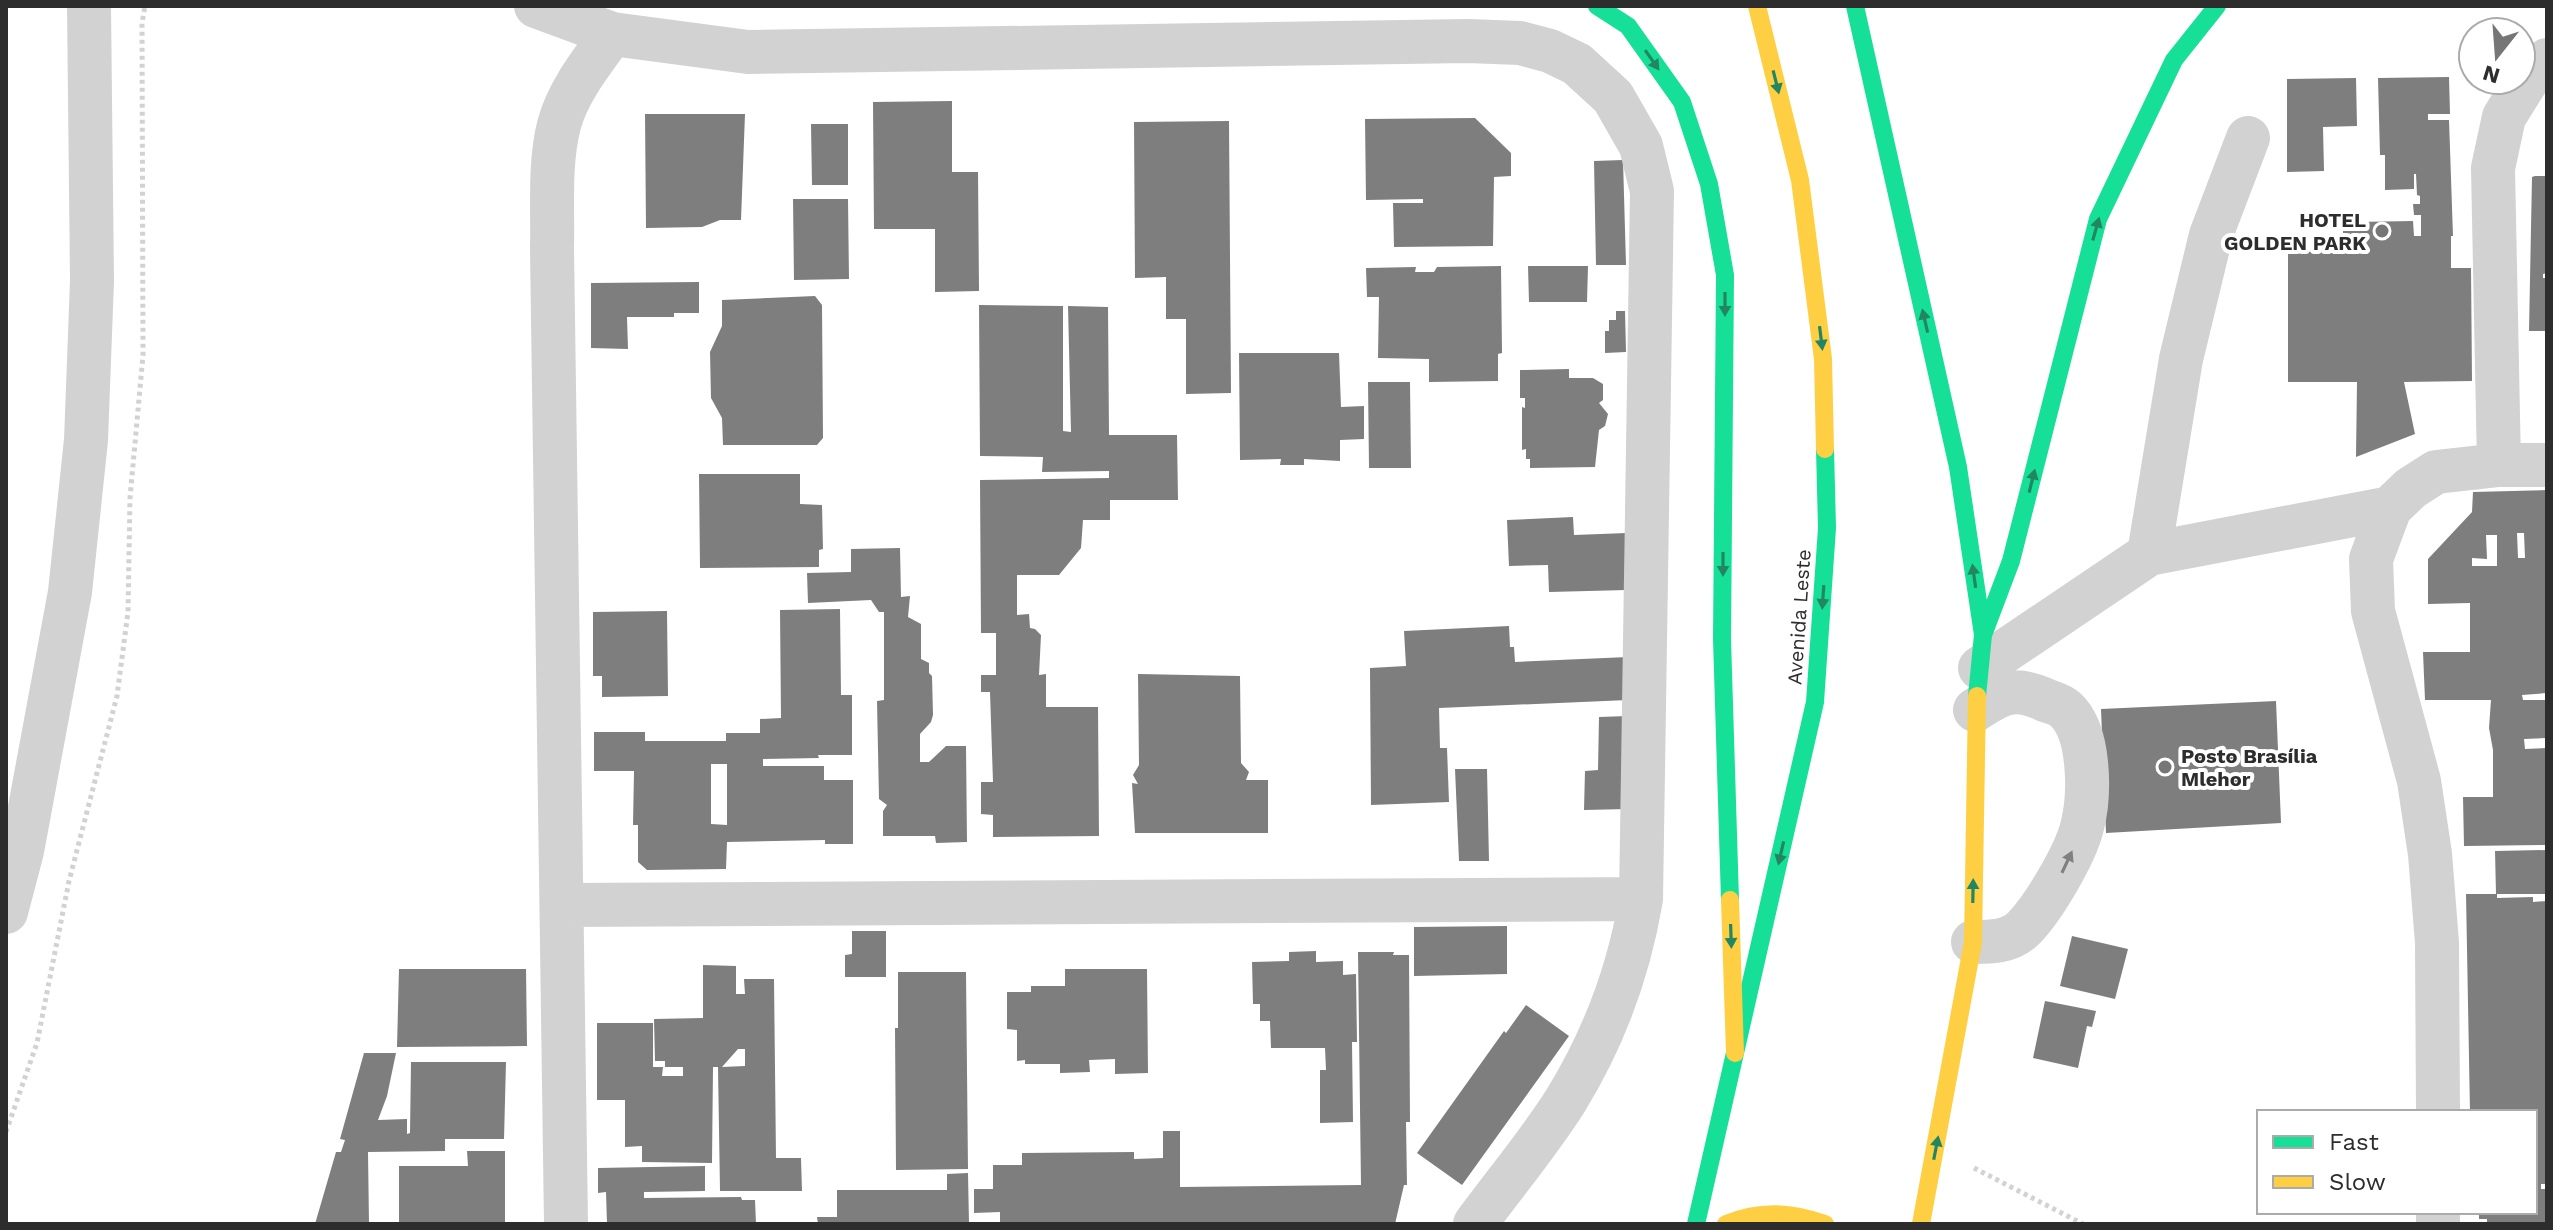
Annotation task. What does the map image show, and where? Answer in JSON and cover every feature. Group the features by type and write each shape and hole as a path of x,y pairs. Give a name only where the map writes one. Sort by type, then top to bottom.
{"main road":[{"path":"1597,6 1628,26 1682,102 1709,184 1725,275 1722,639 1735,1053"},
{"name":"Avenida Leste","path":"1696,1224 1815,702 1827,528 1823,359 1800,180 1757,6"},
{"path":"1855,6 1958,467 1979,671 1973,942 1921,1224"},
{"path":"1979,671 2011,561 2098,219 2174,60 2217,6"},
{"path":"1726,1224 1763,1212 1794,1213 1825,1224"}],"street":[{"path":"6,912 22,851 70,592 86,440 92,281 89,6"},
{"path":"536,6 612,34 748,52 1468,41 1520,43 1550,51 1577,64 1613,97 1641,146 1652,191 1641,899 1626,972 1604,1029 1565,1100 1475,1224"},
{"path":"566,1224 553,175 559,124 577,85 612,34"},
{"path":"2499,465 2493,168 2504,117 2534,69 2547,60"},
{"path":"2149,554 2181,359 2211,235 2248,138"},
{"path":"2438,1110 2437,943 2430,854 2419,781 2373,611 2371,559 2390,508 2411,488 2436,472 2499,465 2547,465"},
{"path":"1973,942 1998,942 2023,929 2066,868 2082,826 2087,770 2081,735 2065,709 2029,693 2002,693 1979,671 2149,554 2390,508"},
{"path":"562,905 1641,899"}],"path":[{"path":"1936,1149 2083,1224"}],"building":[{"path":"2449,77 2450,114 2428,114 2428,120 2449,120 2453,236 2451,268 2471,268 2472,381 2404,382 2415,434 2356,457 2357,382 2288,382 2288,252 2343,251 2343,226 2354,226 2354,222 2413,221 2414,236 2421,236 2421,215 2414,215 2413,204 2420,204 2416,174 2414,189 2385,190 2385,155 2380,155 2378,78"},
{"path":"2356,78 2357,126 2323,127 2324,171 2287,172 2287,79"},
{"path":"952,101 952,172 978,172 979,291 935,292 935,229 874,229 873,102"},
{"path":"645,114 745,114 741,220 720,220 702,227 646,228"},
{"path":"1475,118 1511,153 1511,176 1494,177 1493,246 1394,247 1393,203 1423,203 1423,199 1366,200 1365,119"},
{"path":"1229,121 1231,393 1186,394 1186,319 1166,319 1166,277 1135,278 1134,122"},
{"path":"811,124 848,124 848,185 812,185"},
{"path":"1623,160 1626,265 1596,265 1594,161"},
{"path":"2547,176 2547,273 2543,274 2543,278 2547,278 2547,331 2529,331 2532,177"},
{"path":"793,199 848,199 849,279 794,280"},
{"path":"1501,266 1502,353 1498,354 1498,381 1429,382 1429,359 1378,358 1379,297 1367,297 1366,268 1416,267 1415,272 1434,272 1437,267"},
{"path":"1528,266 1588,266 1587,302 1529,302"},
{"path":"699,282 699,313 674,313 674,317 627,317 628,349 591,348 591,283"},
{"path":"815,296 822,305 823,438 817,445 723,445 722,418 711,398 710,352 722,326 722,300"},
{"path":"979,305 1063,306 1063,431 1071,432 1068,306 1108,307 1109,435 1177,435 1178,500 1110,500 1110,520 1083,520 1081,548 1059,575 1017,575 1017,615 1029,614 1030,628 1041,635 1039,675 1046,674 1046,707 1098,707 1099,836 993,837 993,815 981,814 981,782 993,782 990,692 981,692 981,675 996,675 996,633 981,633 980,480 1109,478 1109,471 1042,472 1043,457 980,456"},
{"path":"1616,311 1625,311 1626,352 1605,353 1605,331 1609,331 1609,320 1616,320"},
{"path":"1239,353 1339,353 1341,407 1364,406 1364,439 1340,440 1340,461 1304,459 1304,465 1280,465 1281,459 1240,460"},
{"path":"1569,369 1569,378 1593,378 1603,384 1603,400 1599,403 1608,414 1605,426 1599,430 1595,467 1530,468 1526,449 1522,450 1522,407 1525,408 1525,398 1520,398 1520,370"},
{"path":"1368,382 1410,382 1411,468 1369,468"},
{"path":"699,474 800,474 800,504 822,505 823,549 819,550 819,567 700,568"},
{"path":"2547,490 2547,693 2522,695 2523,700 2547,700 2547,738 2524,739 2525,749 2547,748 2547,845 2464,846 2463,797 2493,797 2493,750 2489,728 2491,700 2425,700 2423,652 2470,652 2470,603 2428,604 2428,559 2472,512 2473,492","holes":["2517,533 2524,533 2525,558 2518,558","2486,535 2497,535 2497,566 2472,566 2472,558 2487,559"]},
{"path":"1573,517 1574,535 1627,533 1627,590 1549,592 1548,565 1509,566 1507,520"},
{"path":"900,548 901,597 910,596 908,617 921,624 921,659 929,663 932,676 933,715 920,734 920,762 929,762 946,746 966,746 967,842 936,843 935,836 883,836 883,811 887,805 879,799 877,701 884,700 884,612 879,612 871,600 808,603 807,573 851,572 851,549"},
{"path":"840,609 841,695 852,695 852,755 763,759 763,766 824,766 824,780 853,780 853,844 825,844 825,840 727,842 726,869 647,870 638,862 638,825 633,825 634,771 594,771 594,732 645,732 645,741 726,741 726,733 760,733 760,719 781,718 780,610","holes":["711,764 727,764 727,825 711,824"]},
{"path":"667,611 668,696 602,697 602,676 593,676 593,612"},
{"path":"1509,626 1510,647 1514,647 1515,662 1628,657 1628,700 1439,708 1440,748 1447,748 1449,802 1371,805 1370,668 1406,666 1404,631"},
{"path":"1138,674 1240,676 1241,763 1249,772 1246,780 1268,780 1268,833 1135,833 1132,783 1138,784 1133,775 1139,765"},
{"name":"Posto Brasília Mlehor","path":"2276,701 2281,823 2106,833 2101,709"},
{"path":"1628,716 1628,809 1584,810 1585,771 1598,770 1599,717"},
{"path":"1455,769 1487,769 1489,861 1459,861"},
{"path":"2547,850 2547,894 2496,894 2495,851"},
{"path":"2466,894 2497,894 2497,898 2533,897 2533,902 2547,901 2547,1184 2541,1184 2541,1189 2547,1189 2547,1224 2487,1224 2487,1219 2479,1219 2479,1214 2537,1214 2537,1110 2470,1110"},
{"path":"1507,926 1507,974 1414,976 1414,927"},
{"path":"852,931 886,931 886,977 845,977 845,955 852,954"},
{"path":"2072,936 2128,949 2115,999 2060,986"},
{"path":"1316,951 1316,962 1343,961 1343,975 1356,974 1357,1042 1352,1042 1353,1122 1320,1123 1320,1070 1326,1070 1325,1048 1271,1048 1270,1021 1260,1021 1260,1004 1253,1004 1252,962 1289,961 1289,952"},
{"path":"1358,952 1409,955 1410,1122 1406,1122 1407,1185 1404,1185 1395,1224 1000,1224 1000,1212 974,1213 974,1189 993,1189 993,1165 1022,1165 1022,1153 1134,1152 1134,1159 1163,1158 1163,1131 1180,1131 1180,1187 1361,1185"},
{"path":"703,965 736,966 736,994 745,994 744,979 774,979 776,1158 801,1158 802,1191 720,1191 718,1067 713,1067 712,1163 642,1162 642,1146 625,1147 625,1100 597,1100 597,1023 653,1023 653,1067 663,1067 662,1076 683,1076 683,1067 665,1067 665,1061 655,1061 654,1019 703,1018","holes":["738,1049 745,1049 745,1066 722,1067"]},
{"path":"399,969 526,969 527,1046 397,1047"},
{"path":"1065,969 1147,969 1148,1073 1115,1074 1115,1059 1089,1060 1090,1072 1060,1073 1060,1064 1025,1064 1025,1060 1017,1061 1017,1030 1007,1029 1007,992 1031,992 1031,986 1065,986"},
{"path":"898,972 966,972 968,1169 896,1170 895,1028 898,1028"},
{"path":"2045,1001 2096,1011 2092,1027 2087,1026 2078,1068 2033,1058"},
{"path":"1526,1005 1569,1036 1462,1185 1417,1153"},
{"path":"364,1053 396,1053 387,1096 378,1120 407,1119 407,1134 410,1133 411,1062 506,1062 504,1139 445,1139 445,1151 368,1152 369,1224 315,1224 336,1152 341,1152 345,1140 340,1139"},
{"path":"467,1151 505,1151 505,1224 399,1224 399,1166 468,1166"},
{"path":"705,1166 705,1191 644,1192 644,1198 741,1197 742,1200 755,1200 756,1224 607,1224 606,1192 598,1193 598,1168"},
{"path":"968,1173 969,1224 818,1224 817,1217 837,1217 837,1190 947,1190 947,1174"}],"traffic: fast":[{"path":"1597,6 1628,26 1682,102 1709,184 1725,275 1722,639 1730,900"},
{"path":"1855,6 1958,467 1983,635 1977,696"},
{"path":"1983,635 2011,561 2098,219 2174,60 2217,6"},
{"path":"1696,1224 1815,702 1827,528 1825,449"}],"traffic: slow":[{"path":"1757,6 1800,180 1823,359 1825,449"},
{"path":"1921,1224 1973,942 1977,696"},
{"path":"1730,900 1735,1053"},
{"path":"1726,1224 1751,1216 1776,1214 1825,1224"}],"place":[{"name":"HOTEL GOLDEN PARK","path":"2382,231"},
{"name":"Posto Brasília Mlehor","path":"2165,767"}]}
